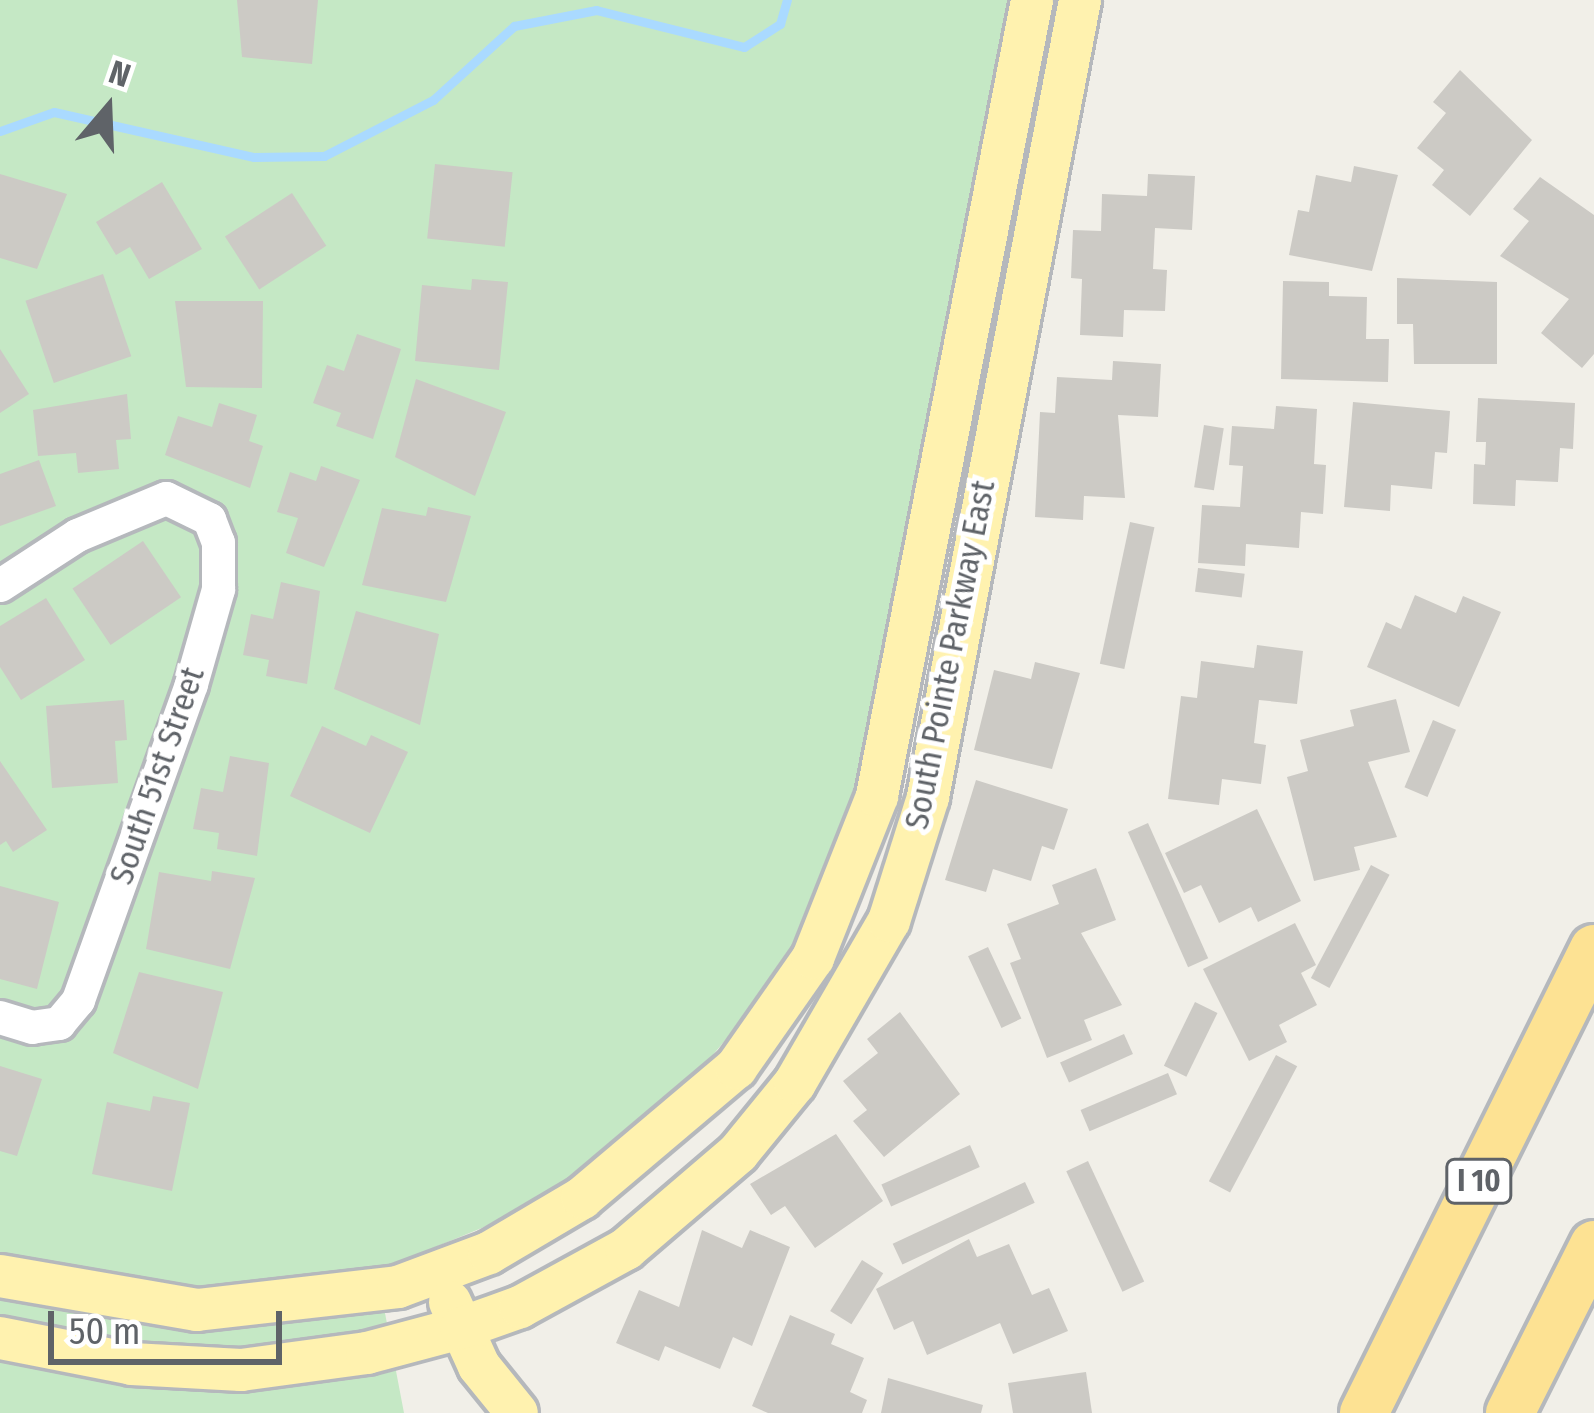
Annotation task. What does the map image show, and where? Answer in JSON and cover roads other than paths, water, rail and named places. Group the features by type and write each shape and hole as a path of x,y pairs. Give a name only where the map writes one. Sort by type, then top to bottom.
{"highway":[{"name":"I 10","path":"1364,1413 1594,950"},
{"path":"1510,1413 1594,1244"}],"main road":[{"name":"South Pointe Parkway East","path":"0,1276 147,1306 239,1308 349,1296 436,1273 489,1253 661,1138 736,1068 776,1016 838,908 888,743 1032,0"},
{"name":"South Pointe Parkway East","path":"0,1339 133,1364 241,1370 367,1353 520,1307 626,1250 738,1153 832,1030 889,921 928,797 1080,0"},
{"path":"436,1273 461,1328 517,1413"}],"street":[{"name":"South 51st Street","path":"0,585 128,509 166,498 208,519 218,542 218,589 191,684 85,981 59,1023 32,1028 0,1017"}],"waterway":[{"path":"0,131 54,112 254,157 324,156 433,100 514,26 596,10 744,47 780,24 787,0"}]}
